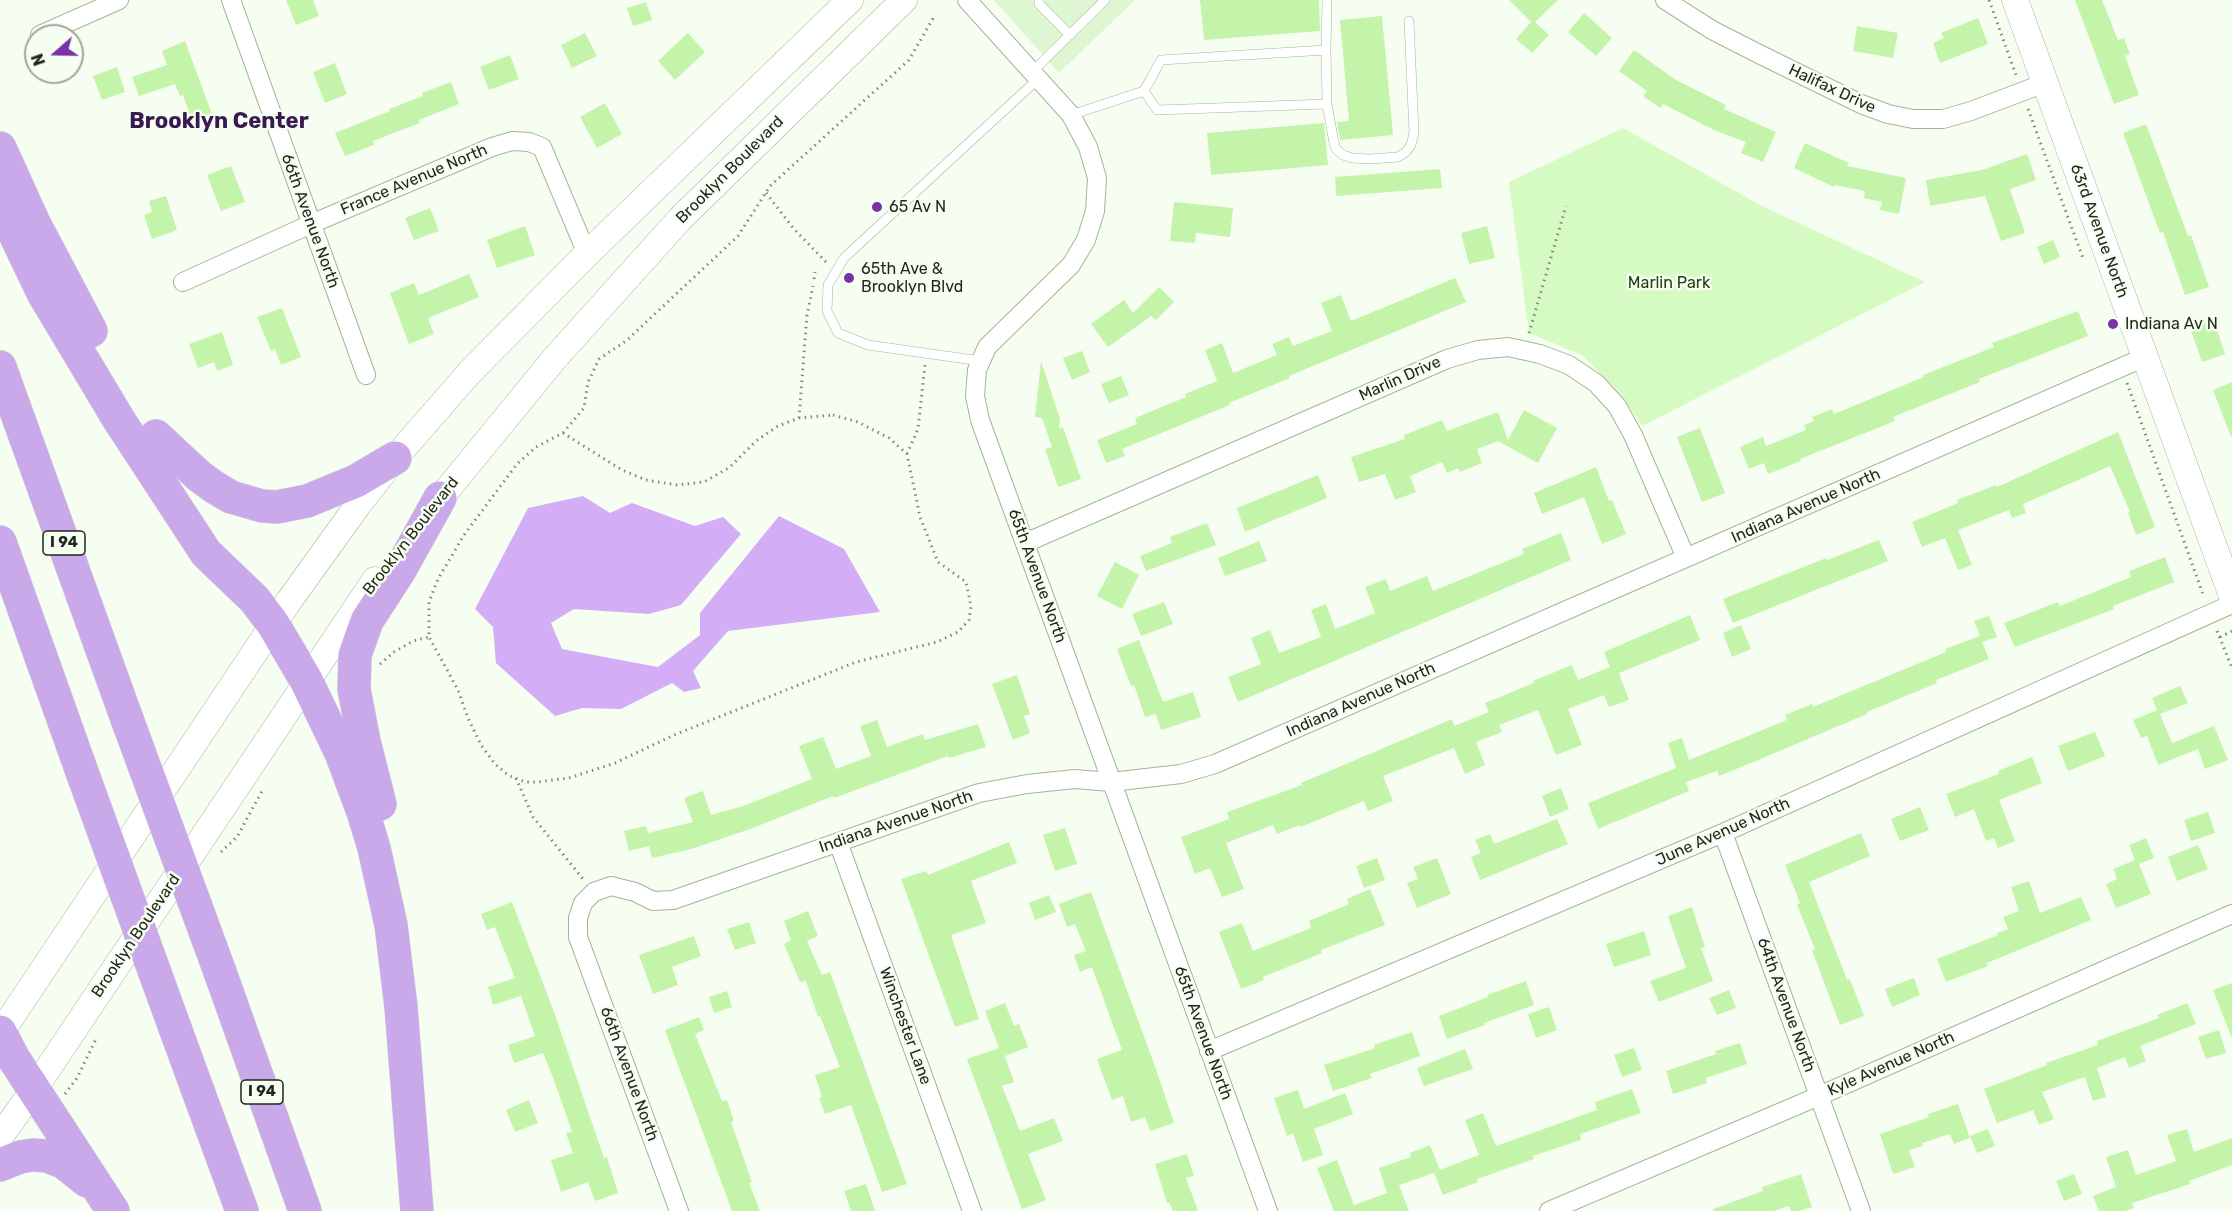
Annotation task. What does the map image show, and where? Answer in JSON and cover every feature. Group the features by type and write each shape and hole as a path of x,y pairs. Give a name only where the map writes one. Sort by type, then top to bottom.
{"highway":[{"path":"0,148 34,223 72,297 110,364 239,567 306,680 350,774 374,848 391,925 397,965 417,1211"},
{"path":"0,203 43,292 119,420 206,553 264,612"},
{"name":"I 94","path":"0,367 305,1211"},
{"path":"156,436 214,487 231,497 262,506 276,507 307,501 356,482 395,458"},
{"path":"406,1077 408,989 401,922 394,872 364,741 353,673 355,655 367,621 400,570 440,498"},
{"path":"0,542 242,1211"},
{"path":"0,1033 14,1059 35,1088 107,1203"},
{"path":"0,1165 20,1157 47,1156 63,1162 107,1203"}],"main road":[{"path":"0,1033 264,612 470,372 587,254 850,0"},
{"name":"Brooklyn Boulevard","path":"0,1137 378,575 555,358 680,219 904,0"},
{"name":"63rd Avenue North","path":"2015,0 2033,87 2134,362 2232,596"}],"street":[{"path":"65,24 119,0"},
{"name":"66th Avenue North","path":"231,0 366,375"},
{"name":"65th Avenue North","path":"967,0 1071,115 1088,147 1097,178 1095,211 1086,240 1071,265 987,347 977,370 975,396 980,420 1268,1211"},
{"name":"Halifax Drive","path":"1676,3 1712,30 1861,104 1888,114 1913,119 1943,119 1971,111 2033,87"},
{"name":"France Avenue North","path":"183,282 311,224 492,147 512,141 529,142 542,147 587,254"},
{"name":"Marlin Drive","path":"1025,543 1447,359 1478,350 1508,347 1540,354 1569,365 1596,384 1617,406 1686,558"},
{"name":"Indiana Avenue North","path":"594,892 611,886 635,892 653,902 673,900 979,793 1027,784 1075,779 1111,782 1181,774 1215,764 2134,362"},
{"name":"June Avenue North","path":"1209,1051 1723,833 2232,604"},
{"name":"64th Avenue North","path":"1723,833 1861,1211"},
{"name":"Winchester Lane","path":"838,842 972,1211"},
{"name":"66th Avenue North","path":"594,892 583,903 578,918 578,937 679,1211"},
{"name":"Kyle Avenue North","path":"1549,1211 1819,1096 2232,914"}],"lane":[{"path":"1039,0 1039,3 1070,35"},
{"path":"981,361 868,345 838,333 827,310 828,285 844,258 1035,76 1070,35 1105,0"},
{"path":"1327,0 1327,104 1336,149 1352,158 1398,157 1411,145 1414,133 1409,21"},
{"path":"1071,115 1144,91 1161,60 1326,50"},
{"path":"1144,91 1157,110 1327,104"}],"path":[{"path":"1989,0 2033,87 2088,270"},
{"path":"926,353 918,429 907,454 920,517 938,562 966,582 971,606 969,620 958,632 937,642 856,662 674,735 615,763 569,778 537,782 508,775 495,764 481,745 458,690 429,637 429,602 438,579 464,536 517,464 536,447 563,434 584,408 588,382 598,359 626,342 738,236 770,186 909,60 935,15"},
{"path":"766,193 794,229 826,262"},
{"path":"1529,333 1566,206"},
{"path":"799,418 807,315 815,272"},
{"path":"2134,362 2210,613 2232,668"},
{"path":"563,434 622,470 646,480 677,484 704,482 730,467 756,441 778,426 799,418 832,415 858,422 889,438 907,454"},
{"path":"2220,637 2232,631"},
{"path":"516,778 533,817 594,892"}],"shaded area":[{"path":"994,0 1135,0 1059,73"},
{"path":"583,496 610,513 632,503 695,526 723,517 741,534 681,605 649,614 574,609 551,623 562,649 658,667 700,635 700,613 779,516 844,549 880,612 728,631 693,671 701,688 684,692 672,683 621,709 582,708 555,716 496,663 493,627 475,609 528,508"}],"green space":[{"name":"Marlin Park","path":"1623,128 1760,205 1925,282 1642,426 1620,393 1582,355 1529,333 1509,182"}],"building":[{"path":"286,0 313,0 319,16 296,25"},
{"path":"1200,0 1319,0 1320,31 1204,40"},
{"path":"1509,0 1558,0 1535,22 1549,35 1532,53 1516,39 1531,22"},
{"path":"2075,0 2102,0 2118,40 2124,38 2130,54 2125,56 2139,95 2114,104"},
{"path":"646,2 652,20 633,26 627,8"},
{"path":"1584,13 1612,38 1596,56 1568,32"},
{"path":"1382,16 1393,135 1340,140 1337,122 1349,121 1340,20"},
{"path":"1978,18 1988,44 1940,63 1933,43 1944,38 1941,33"},
{"path":"1857,26 1898,33 1893,58 1853,51"},
{"path":"585,33 597,56 572,68 561,45"},
{"path":"688,33 705,52 675,80 658,61"},
{"path":"185,41 213,117 193,124 183,95 180,96 175,84 139,96 132,77 167,65 162,51"},
{"path":"1634,50 1676,80 1726,105 1724,109 1776,132 1763,162 1741,153 1746,142 1714,130 1663,104 1660,108 1643,96 1647,91 1619,71"},
{"path":"510,55 519,79 489,90 480,67"},
{"path":"335,63 347,94 325,103 313,72"},
{"path":"117,67 125,92 102,100 93,76"},
{"path":"451,82 459,104 419,120 420,123 373,141 374,145 345,156 335,133 390,111 389,109 423,96 422,93"},
{"path":"605,103 622,134 597,148 580,117"},
{"path":"1324,123 1328,165 1211,175 1207,133"},
{"path":"2146,124 2188,236 2191,235 2209,287 2185,295 2163,232 2160,233 2123,133"},
{"path":"1805,143 1849,163 1847,166 1906,178 1899,214 1880,210 1882,202 1864,198 1865,191 1835,185 1834,187 1794,168"},
{"path":"2027,154 2036,180 2010,189 2025,233 2001,241 1985,196 1930,206 1926,180 1982,170"},
{"path":"231,166 245,202 221,211 207,175"},
{"path":"1440,169 1442,188 1336,196 1335,177"},
{"path":"166,196 177,230 152,239 144,215 152,212 149,201"},
{"path":"1174,202 1233,208 1230,237 1196,233 1195,243 1170,241"},
{"path":"430,208 439,231 414,240 405,218"},
{"path":"525,226 535,255 497,268 487,240"},
{"path":"1487,226 1495,258 1469,264 1461,233"},
{"path":"2053,240 2060,257 2044,264 2037,247"},
{"path":"469,274 479,297 428,318 434,334 409,344 390,293 414,283 419,295"},
{"path":"1455,278 1466,302 1289,376 1290,378 1229,403 1230,405 1122,449 1125,456 1106,463 1097,440 1137,424 1135,418 1186,397 1185,394 1217,381 1205,350 1222,343 1233,373 1277,355 1272,344 1289,337 1293,346 1332,331 1321,303 1341,295 1351,321"},
{"path":"1159,287 1174,302 1156,320 1151,316 1108,347 1091,324 1124,300 1133,313"},
{"path":"282,308 301,357 281,365 275,349 271,351 257,317"},
{"path":"2078,311 2088,336 1979,379 1980,382 1893,417 1895,421 1768,474 1764,463 1749,469 1740,447 1763,437 1766,446 1806,430 1804,425 1814,421 1812,417 1832,409 1834,414 1994,347 1992,343"},
{"path":"2214,320 2225,354 2202,362 2190,328"},
{"path":"222,332 233,365 217,371 214,362 198,368 189,344"},
{"path":"1082,351 1090,372 1072,380 1063,358"},
{"path":"1041,361 1060,419 1059,428 1063,427 1081,479 1058,487 1045,449 1052,447 1042,418 1035,417"},
{"path":"1121,376 1129,395 1109,403 1101,384"},
{"path":"2232,382 2232,437 2231,437 2213,390"},
{"path":"1524,410 1557,428 1538,463 1498,441 1477,449 1482,463 1460,472 1458,468 1447,473 1442,462 1410,476 1416,492 1395,500 1385,474 1359,482 1351,457 1405,439 1404,435 1442,420 1447,431 1498,412 1508,440"},
{"path":"1700,428 1725,493 1702,502 1677,437"},
{"path":"2118,432 2155,527 2136,535 2128,513 2130,512 2110,466 2023,504 2026,513 2012,518 2009,510 1958,530 1972,565 1958,570 1945,538 1922,547 1912,522 1958,503 1957,500 1996,485 1997,487"},
{"path":"1596,467 1609,501 1612,500 1626,534 1602,544 1584,497 1542,514 1534,493"},
{"path":"1318,475 1327,498 1245,532 1237,508"},
{"path":"1207,523 1216,545 1146,571 1140,556 1172,543 1170,537"},
{"path":"1561,533 1571,560 1238,702 1228,677 1261,664 1251,638 1270,630 1279,653 1321,637 1311,610 1326,604 1335,629 1375,613 1365,587 1386,579 1390,591 1427,576 1433,591 1524,554 1522,549"},
{"path":"1879,540 1888,561 1733,623 1723,599 1826,558 1827,560"},
{"path":"1259,541 1267,561 1225,576 1218,558"},
{"path":"2165,557 2174,582 2113,606 2114,609 2015,647 2004,623 2058,602 2060,606 2131,577 2129,571"},
{"path":"1115,562 1139,575 1122,609 1097,596"},
{"path":"1164,602 1173,624 1141,636 1132,614"},
{"path":"1690,615 1700,640 1619,673 1629,700 1609,707 1604,695 1568,709 1582,745 1556,755 1538,710 1499,725 1502,732 1476,742 1485,765 1465,774 1454,748 1383,776 1393,801 1368,811 1364,801 1301,827 1300,825 1277,834 1273,825 1226,843 1244,889 1222,897 1210,868 1195,874 1181,837 1229,819 1227,812 1302,785 1301,783 1452,719 1454,726 1489,712 1485,703 1572,665 1578,680 1610,667 1604,652"},
{"path":"1989,616 1997,637 1982,642 1989,659 1936,680 1937,683 1867,712 1867,714 1719,776 1717,771 1686,782 1689,791 1598,829 1588,803 1676,768 1668,743 1682,738 1689,760 1787,720 1785,715 1812,704 1813,707 1980,636 1974,621"},
{"path":"1741,625 1751,649 1732,657 1723,633"},
{"path":"1139,640 1163,702 1193,692 1201,717 1161,730 1156,714 1145,717 1134,685 1131,686 1117,649"},
{"path":"1017,675 1030,714 1024,716 1030,733 1013,740 992,684"},
{"path":"2180,686 2188,703 2160,714 2172,743 2214,726 2228,760 2205,769 2198,749 2158,765 2147,736 2141,738 2133,720 2157,710 2152,698"},
{"path":"877,720 887,747 923,734 925,740 978,724 986,747 949,758 948,756 691,849 652,858 649,846 629,851 624,831 646,826 648,833 693,822 684,798 703,791 711,815 746,805 812,779 799,746 823,737 836,769 871,756 860,726"},
{"path":"2095,732 2105,756 2068,771 2058,746"},
{"path":"2032,757 2042,783 1999,800 2015,841 1998,848 1994,838 1986,841 1974,809 1955,817 1946,794 1999,774 1998,771"},
{"path":"1561,788 1569,809 1550,817 1542,796"},
{"path":"1920,807 1929,830 1900,841 1891,819"},
{"path":"2208,812 2215,833 2191,841 2184,820"},
{"path":"1557,819 1568,844 1480,880 1471,857 1481,853 1475,840 1490,834 1494,844"},
{"path":"1065,828 1077,864 1055,871 1043,835"},
{"path":"1861,833 1870,856 1809,882 1847,980 1850,979 1864,1016 1840,1025 1812,950 1815,949 1797,905 1800,903 1785,865"},
{"path":"2146,838 2154,858 2139,864 2151,894 2116,908 2106,884 2117,879 2113,869 2135,860 2129,845"},
{"path":"1009,842 1017,863 971,881 986,923 951,935 979,1019 955,1027 901,879 926,871 928,875"},
{"path":"2198,845 2208,869 2177,881 2168,857"},
{"path":"1377,858 1385,880 1364,888 1356,866"},
{"path":"1437,858 1451,894 1417,908 1407,883 1418,879 1413,867"},
{"path":"2029,881 2040,913 2081,897 2091,920 1987,963 1988,966 1946,982 1937,959 2008,929 2003,917 2019,911 2011,887"},
{"path":"1370,889 1385,925 1321,950 1322,953 1263,977 1264,980 1241,989 1219,932 1242,923 1253,951 1311,928 1309,921 1349,904 1347,899"},
{"path":"1091,892 1174,1123 1150,1131 1145,1117 1131,1122 1123,1096 1112,1100 1097,1059 1122,1050 1092,967 1080,972 1074,955 1086,951 1075,924 1067,927 1059,904"},
{"path":"1049,895 1056,912 1035,920 1029,903"},
{"path":"512,902 554,1012 604,1158 607,1157 618,1193 595,1201 588,1182 561,1192 551,1160 573,1153 566,1133 572,1132 554,1080 543,1053 514,1063 508,1045 535,1036 521,996 493,1005 488,987 515,978 495,927 487,930 481,914"},
{"path":"1692,907 1705,947 1701,948 1713,981 1659,1002 1650,981 1686,968 1668,916"},
{"path":"808,911 818,936 807,941 822,975 830,972 907,1184 882,1192 851,1105 825,1114 819,1098 822,1097 815,1075 840,1067 820,1016 818,1017 806,981 800,982 784,944 791,940 784,921"},
{"path":"749,922 756,943 735,950 727,929"},
{"path":"1644,931 1651,955 1614,967 1606,944"},
{"path":"694,936 701,956 672,967 678,985 653,994 639,955"},
{"path":"1914,978 1920,995 1892,1007 1885,989"},
{"path":"1526,981 1534,1005 1447,1039 1439,1016"},
{"path":"2232,983 2232,1036 2231,1036 2213,990"},
{"path":"1729,990 1736,1008 1717,1015 1709,998"},
{"path":"727,991 732,1007 714,1013 709,997"},
{"path":"1005,1003 1014,1026 1019,1024 1028,1047 1005,1056 1014,1082 1002,1086 1020,1131 1054,1118 1063,1141 1028,1154 1046,1200 1022,1209 967,1059 999,1048 985,1011"},
{"path":"2187,1003 2196,1024 2140,1046 2146,1061 2129,1068 2125,1057 2097,1068 2106,1097 2093,1101 2085,1077 2042,1092 2054,1119 2039,1125 2033,1110 1997,1123 1984,1089 2047,1065 2046,1063 2098,1045 2097,1041 2159,1018 2157,1015"},
{"path":"1549,1007 1557,1030 1536,1038 1528,1014"},
{"path":"699,1017 704,1030 695,1034 722,1101 727,1100 734,1121 731,1122 752,1182 749,1183 760,1211 732,1211 665,1030"},
{"path":"2219,1030 2226,1053 2206,1059 2198,1037"},
{"path":"1412,1032 1420,1056 1370,1074 1372,1078 1333,1091 1324,1065 1375,1048 1374,1045"},
{"path":"1740,1043 1747,1064 1706,1078 1707,1083 1673,1094 1666,1071"},
{"path":"1634,1048 1642,1070 1622,1077 1614,1055"},
{"path":"1465,1049 1473,1069 1424,1086 1417,1068"},
{"path":"1632,1089 1641,1113 1580,1134 1581,1140 1533,1156 1534,1159 1477,1179 1478,1182 1443,1195 1434,1173 1399,1185 1409,1211 1334,1211 1317,1168 1337,1160 1354,1205 1387,1193 1379,1168 1411,1157 1410,1153 1430,1145 1440,1170 1479,1155 1465,1120 1483,1113 1496,1146 1597,1110 1595,1102"},
{"path":"1298,1090 1304,1109 1345,1093 1353,1114 1314,1129 1323,1155 1303,1162 1293,1133 1287,1136 1274,1098"},
{"path":"529,1100 538,1123 515,1132 506,1110"},
{"path":"1958,1104 1970,1138 1954,1144 1950,1134 1922,1143 1923,1146 1909,1150 1915,1167 1893,1174 1880,1134"},
{"path":"1988,1129 1995,1146 1977,1153 1970,1136"},
{"path":"2187,1129 2194,1152 2232,1138 2232,1165 2189,1181 2190,1184 2132,1203 2134,1208 2125,1211 2099,1211 2093,1196 2116,1187 2106,1157 2128,1150 2136,1175 2176,1161 2167,1135"},
{"path":"1187,1154 1194,1176 1186,1178 1198,1211 1173,1211 1169,1202 1167,1203 1155,1164"},
{"path":"1801,1174 1812,1207 1799,1211 1791,1211 1789,1206 1773,1211 1713,1211 1713,1209 1763,1191 1762,1187"},
{"path":"2074,1174 2082,1194 2064,1201 2056,1181"},
{"path":"866,1184 875,1211 851,1211 844,1191"}],"place":[{"name":"65 Av N","path":"877,207"},
{"name":"65th Ave & Brooklyn Blvd","path":"849,278"},
{"name":"Indiana Av N","path":"2113,324"}],"district":[{"name":"Brooklyn Center","path":"219,122"}]}
